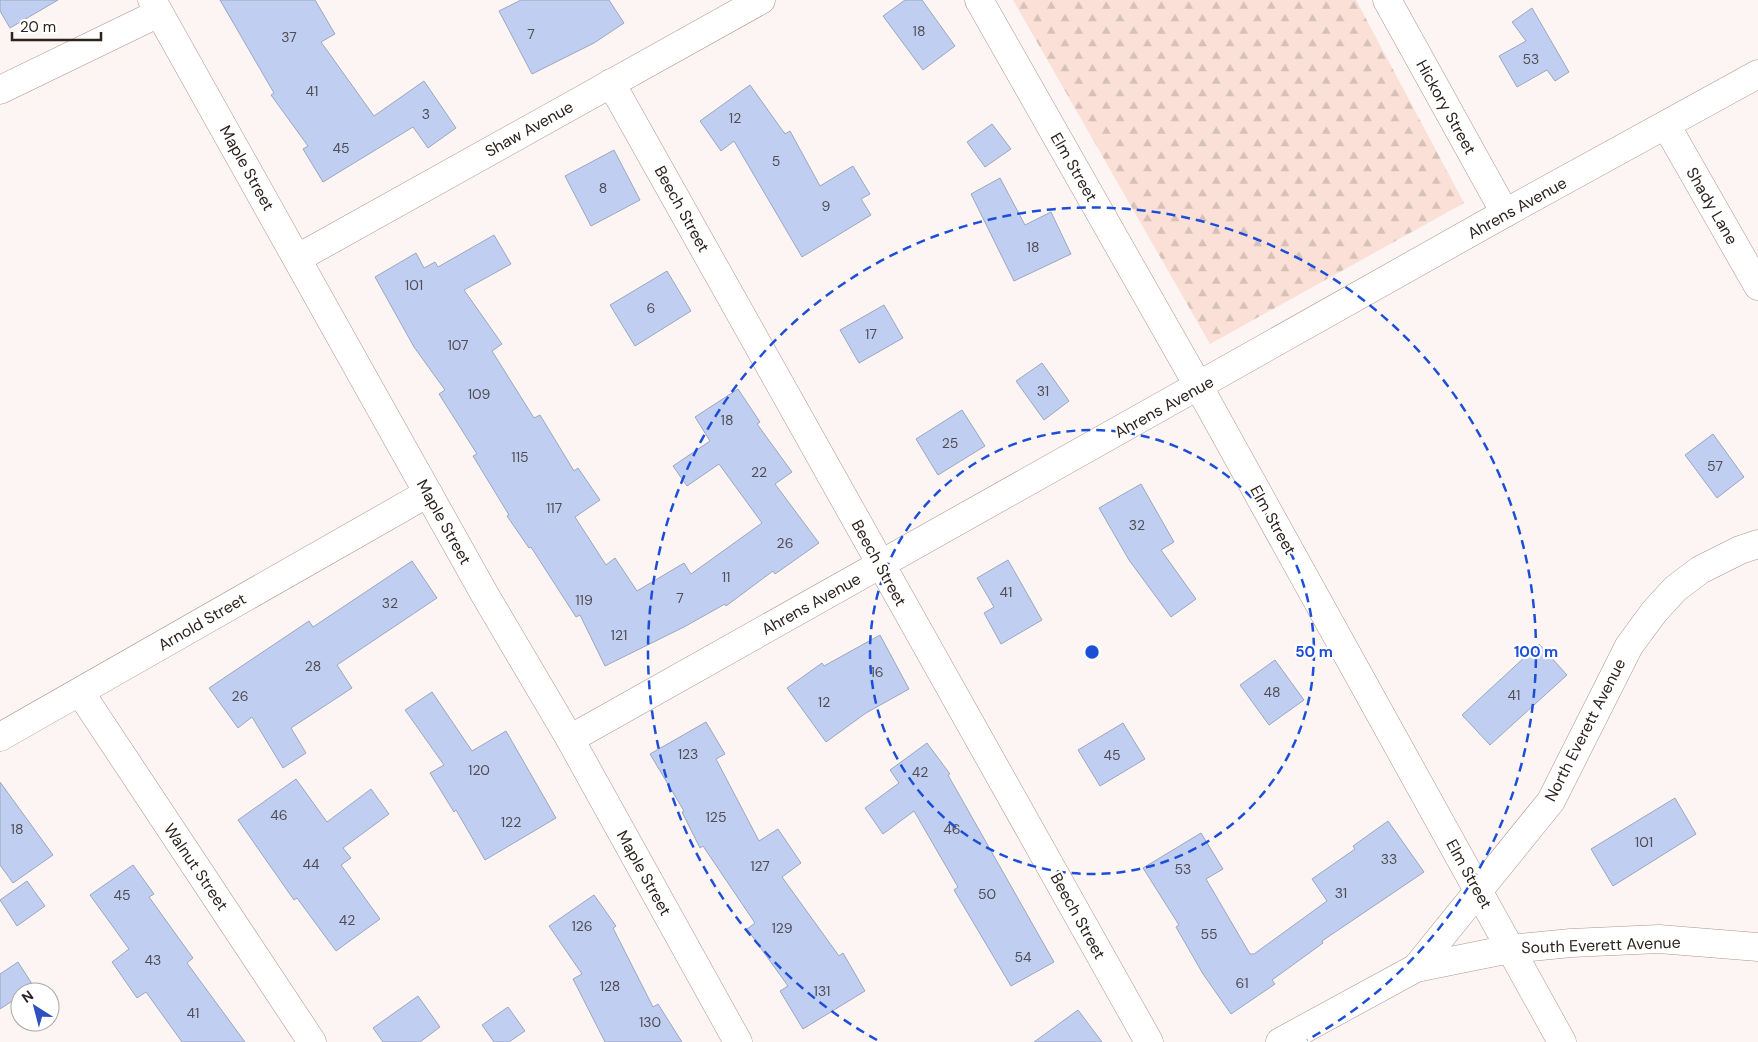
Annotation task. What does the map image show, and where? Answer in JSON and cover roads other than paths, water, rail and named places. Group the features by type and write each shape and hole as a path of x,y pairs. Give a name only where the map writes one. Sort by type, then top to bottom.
{"street":[{"name":"Shaw Avenue","path":"298,258 761,0"},
{"name":"Elm Street","path":"979,0 1199,388 1562,1042"},
{"name":"Hickory Street","path":"1387,0 1506,213"},
{"path":"0,90 156,6"},
{"name":"Maple Street","path":"156,6 504,629 570,739 738,1042"},
{"name":"Ahrens Avenue","path":"570,739 1199,388 1506,213 1758,74"},
{"name":"Beech Street","path":"611,83 1149,1042"},
{"name":"Shady Lane","path":"1666,125 1758,286"},
{"name":"Arnold Street","path":"0,737 428,494"},
{"name":"North Everett Avenue","path":"1416,968 1551,801 1629,646 1654,612 1675,589 1700,570 1740,550 1758,544"},
{"name":"Walnut Street","path":"80,692 312,1042"},
{"name":"South Everett Avenue","path":"1416,968 1510,949 1571,943 1659,939 1758,947"},
{"path":"1280,1042 1416,968"}]}
